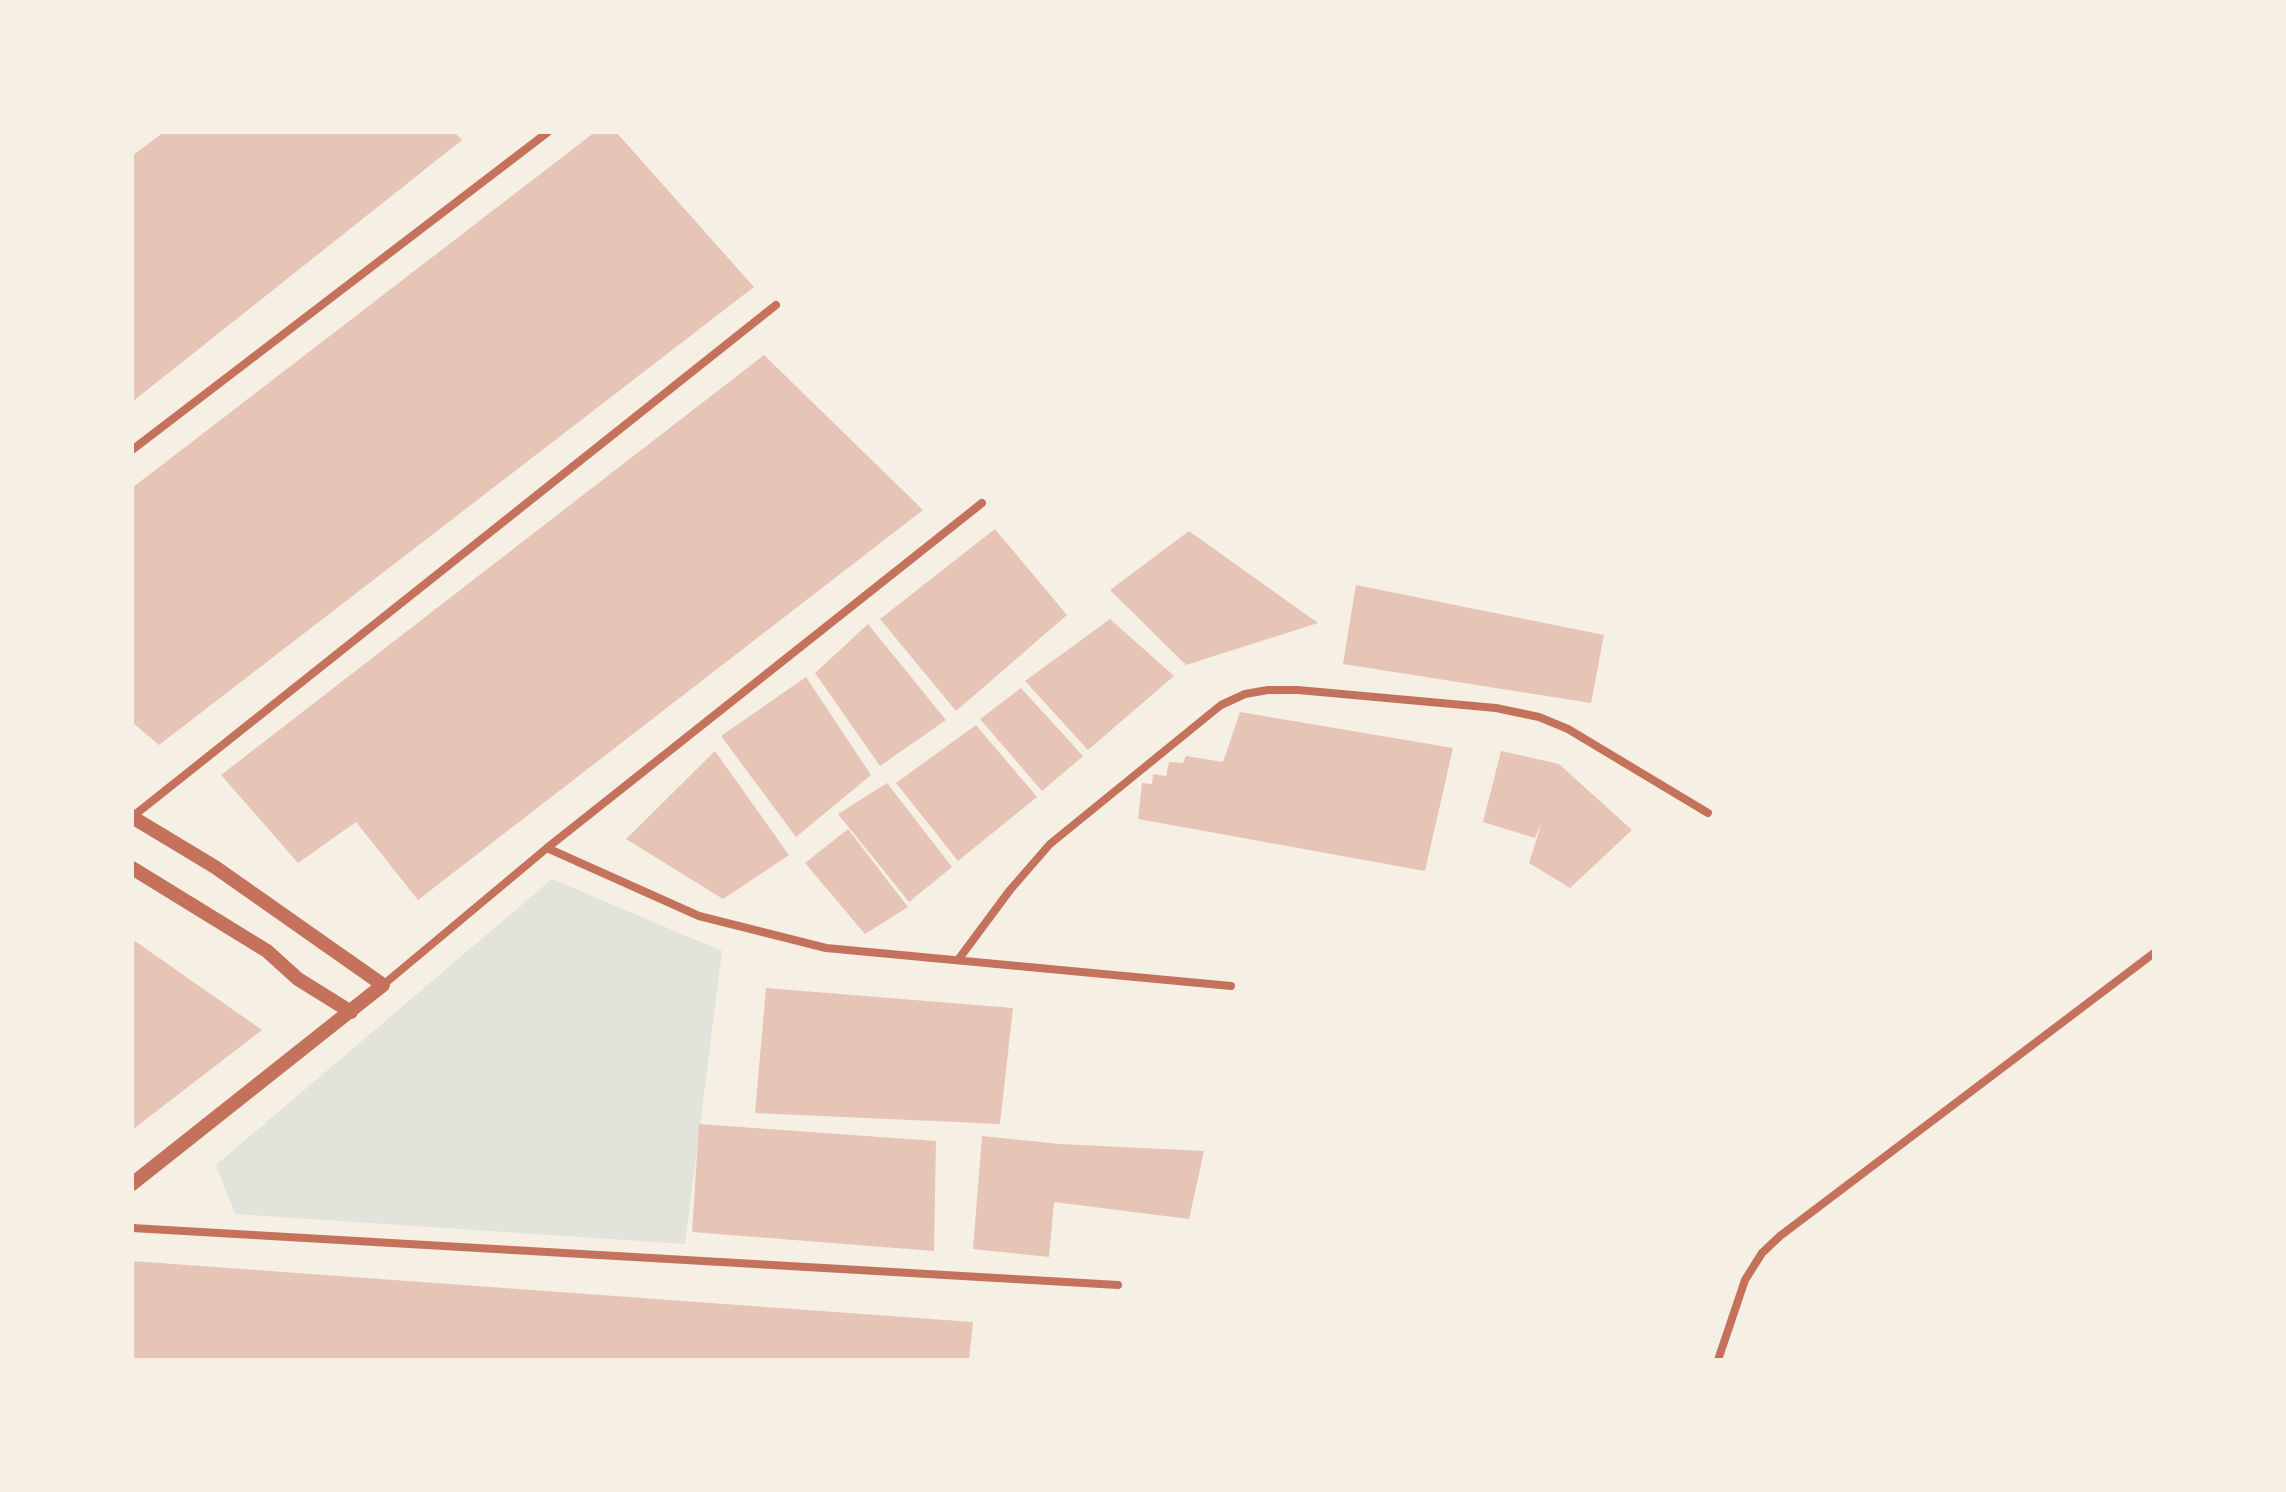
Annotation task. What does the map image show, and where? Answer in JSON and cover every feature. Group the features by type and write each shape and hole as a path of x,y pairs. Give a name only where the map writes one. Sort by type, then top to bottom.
{"street":[{"path":"132,450 548,132"},
{"path":"383,985 215,867 132,817 776,305"},
{"path":"132,1184 351,1012 547,848 982,503"},
{"path":"958,960 1010,890 1050,844 1221,705 1245,694 1298,690 1496,708 1539,717 1568,729 1708,813"},
{"path":"547,848 699,916 826,948 1231,986"},
{"path":"132,868 267,951 298,979 351,1012"},
{"path":"1718,1360 1745,1280 1762,1253 1780,1236 2154,953"},
{"path":"132,1228 1118,1285"}],"shaded area":[{"path":"552,879 722,951 685,1244 235,1214 216,1165"}],"building":[{"path":"164,132 454,132 462,140 132,402 132,156"},
{"path":"595,132 616,132 754,287 159,745 132,722 132,488"},
{"path":"764,355 923,510 418,900 356,822 298,863 221,775"},
{"path":"995,529 1067,615 956,711 880,619"},
{"path":"1189,531 1318,623 1186,665 1110,590"},
{"path":"1356,585 1604,635 1591,703 1343,664"},
{"path":"1110,619 1174,676 1088,750 1025,681"},
{"path":"868,624 946,720 880,766 815,673"},
{"path":"806,677 871,775 796,837 721,736"},
{"path":"1021,688 1083,756 1042,791 980,719"},
{"path":"1240,712 1453,748 1425,871 1138,819 1142,783 1152,784 1153,774 1166,776 1169,762 1183,763 1186,756 1223,762"},
{"path":"976,725 1037,797 958,861 896,783"},
{"path":"715,751 789,855 723,899 626,839"},
{"path":"1501,751 1559,764 1632,830 1570,888 1529,863 1542,822 1535,838 1483,822"},
{"path":"887,783 952,867 909,902 838,814"},
{"path":"848,829 908,907 865,934 805,863"},
{"path":"132,939 262,1030 132,1130"},
{"path":"766,988 1013,1008 1000,1124 755,1113"},
{"path":"699,1124 936,1141 934,1251 692,1232"},
{"path":"982,1136 1060,1144 1204,1151 1189,1219 1054,1202 1049,1257 973,1249"},
{"path":"132,1261 973,1322 969,1360 132,1360"}]}
